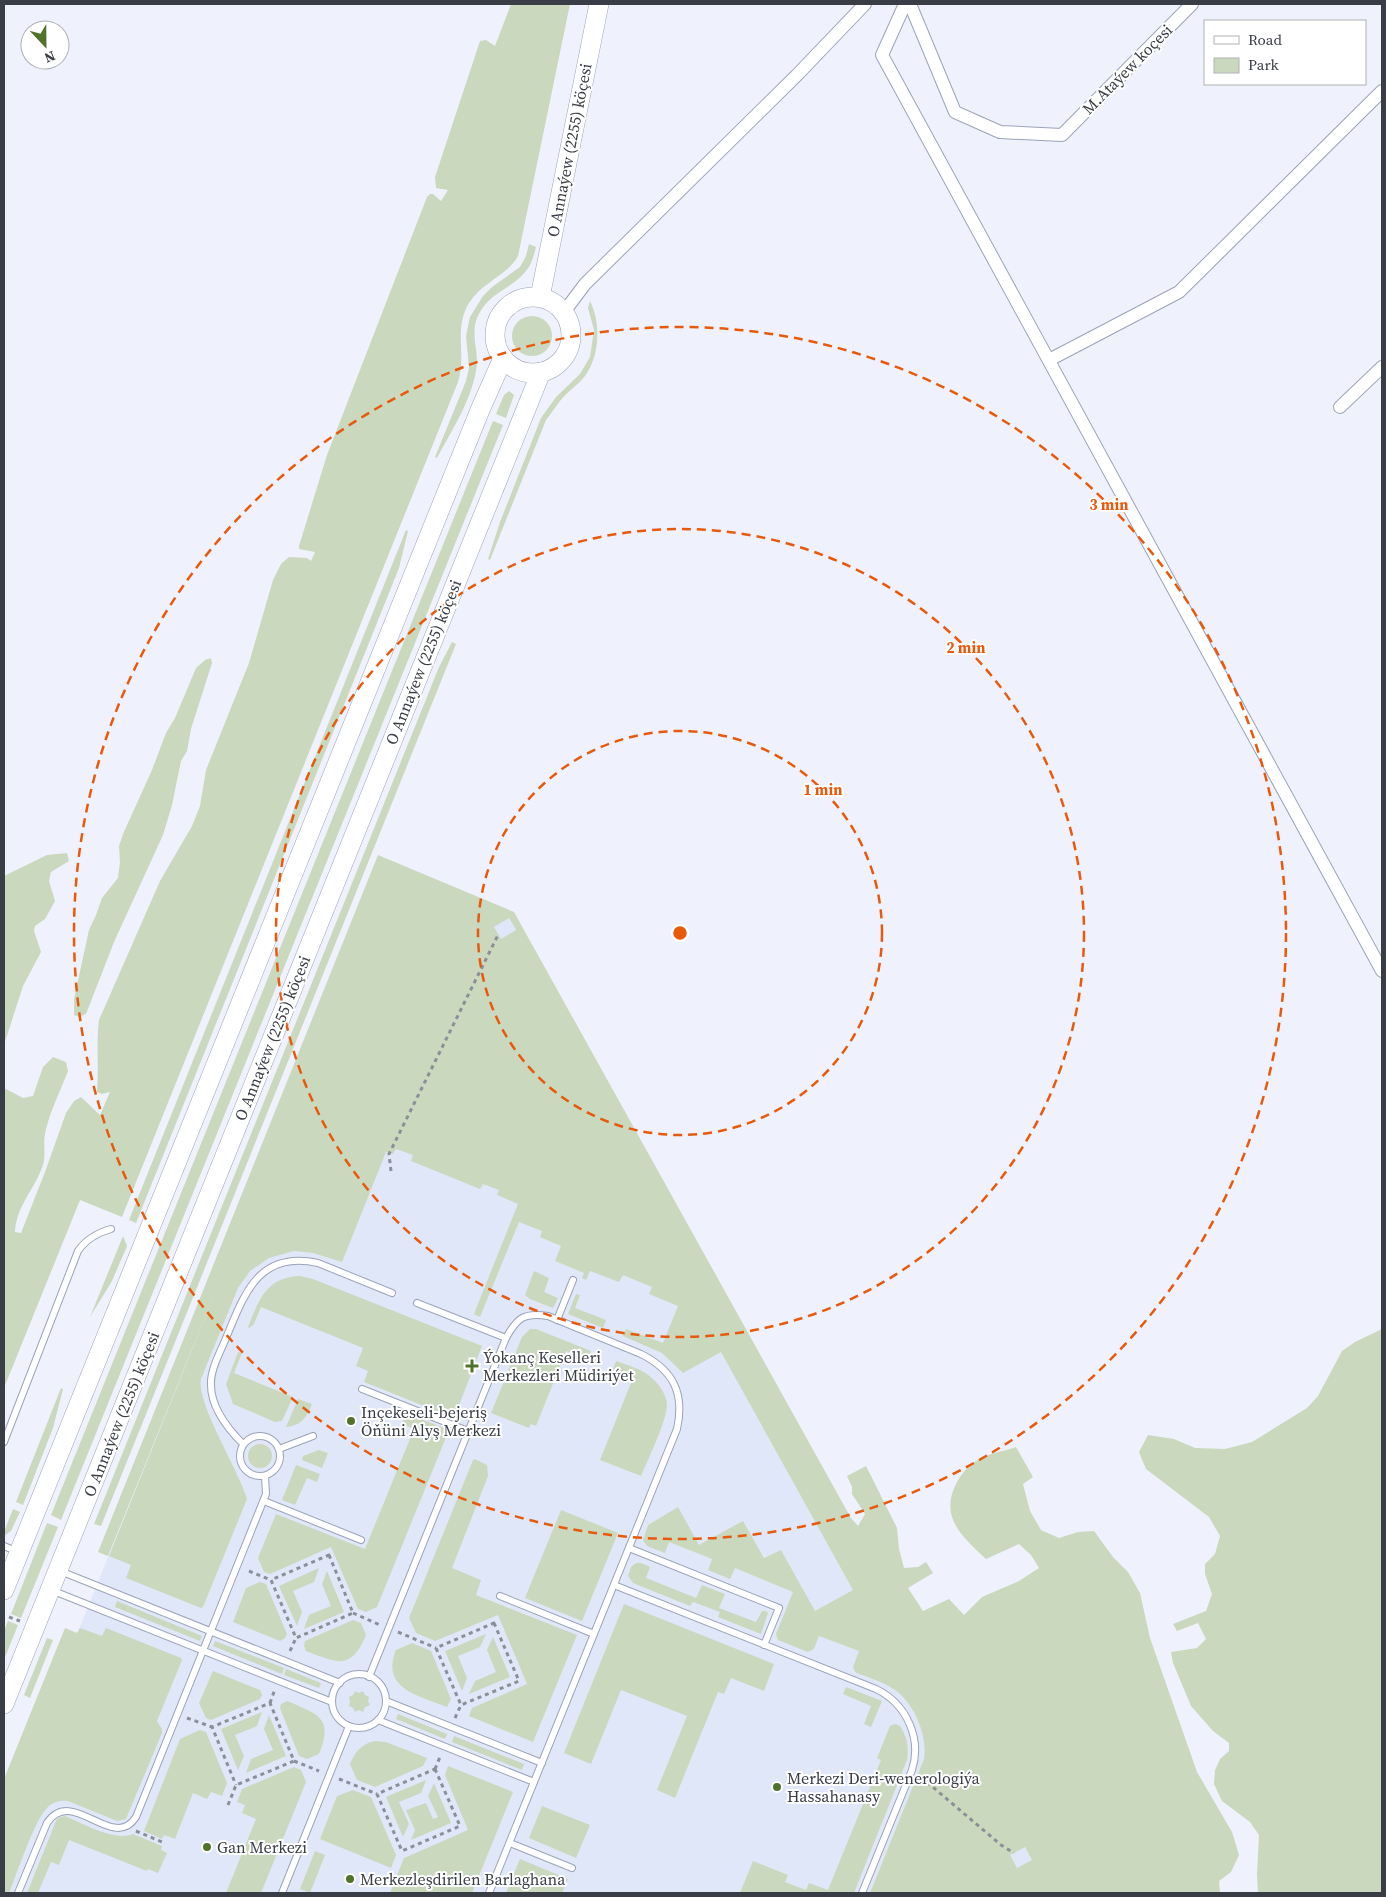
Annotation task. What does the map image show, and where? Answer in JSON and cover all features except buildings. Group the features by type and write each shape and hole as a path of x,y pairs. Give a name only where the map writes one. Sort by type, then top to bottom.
{"main road":[{"name":"O Annaýew (2255) köçesi","path":"540,297 599,4"},
{"path":"524,297 540,297 556,304 564,312 570,323 572,336 563,360 552,368 530,373 511,366 503,358 495,338 499,317 505,308 524,297"},
{"path":"4,1590 11,1549 503,358"},
{"name":"O Annaýew (2255) köçesi","path":"4,1704 541,372"}],"street":[{"path":"564,312 585,284 797,75 865,4"},
{"path":"905,4 882,55 1382,971"},
{"name":"M.Ataýew koçesi","path":"910,4 956,112 1000,132 1062,135 1192,4"},
{"path":"1049,360 1179,292 1382,91"},
{"path":"1340,407 1382,367"}],"lane":[{"path":"4,1442 78,1251 82,1244 90,1238 111,1230"},
{"path":"243,1444 230,1430 218,1409 213,1396 211,1381 215,1365 244,1296 257,1278 284,1263 308,1261 318,1263 392,1293"},
{"path":"557,1320 573,1280"},
{"path":"417,1303 506,1338"},
{"path":"369,1676 506,1338 513,1326 523,1316 535,1314 557,1320 655,1360 667,1371 680,1399 680,1415 677,1429 490,1893"},
{"path":"362,1388 468,1431"},
{"path":"264,1436 270,1439 279,1449 280,1456 276,1469 265,1476 252,1475 242,1467 239,1454 243,1444 251,1438 264,1436"},
{"path":"279,1449 313,1436"},
{"path":"18,1893 52,1814 61,1811 72,1811 116,1828 126,1827 133,1822 264,1501 267,1486 265,1476"},
{"path":"264,1501 361,1540"},
{"path":"629,1548 779,1608 764,1645"},
{"path":"58,1570 340,1683"},
{"path":"614,1585 876,1689 890,1698 903,1712 913,1731 916,1749 912,1770 862,1893"},
{"path":"50,1590 332,1702"},
{"path":"500,1596 594,1634"},
{"path":"350,1676 369,1676 380,1684 385,1695 386,1701 383,1714 368,1727 349,1726 339,1719 333,1707 333,1694 340,1683 350,1676"},
{"path":"386,1701 542,1763"},
{"path":"378,1720 534,1782"},
{"path":"282,1893 349,1726"},
{"path":"510,1843 572,1868"}],"path":[{"path":"391,1171 389,1154 499,933"},
{"path":"271,1580 329,1556 354,1613 380,1625"},
{"path":"249,1571 271,1580 296,1638"},
{"path":"290,1653 296,1638 354,1613"},
{"path":"9,1617 20,1621"},
{"path":"436,1648 494,1623 519,1681 461,1705 454,1720"},
{"path":"395,1631 436,1648 461,1705"},
{"path":"276,1686 270,1703 294,1761 320,1772"},
{"path":"187,1718 212,1727 270,1703"},
{"path":"212,1727 236,1785 228,1805"},
{"path":"377,1794 435,1768 441,1754"},
{"path":"236,1785 294,1761"},
{"path":"336,1778 377,1794 402,1851 460,1826 435,1768"},
{"path":"912,1770 1014,1853"},
{"path":"136,1831 162,1842"}],"shaded area":[{"name":"Ýokanç Keselleri Merkezleri Müdiriýet","path":"386,869 509,918 1036,1867 988,1893 4,1893 4,1815"}],"green space":[{"path":"511,4 570,4 518,256 508,269 474,296 464,313 458,382 122,1217 80,1200 4,1388 4,1088 23,1098 33,1096 43,1067 53,1057 66,1062 68,1071 52,1110 45,1134 43,1165 22,1206 16,1223 15,1232 21,1233 66,1113 74,1101 81,1097 100,1115 110,1092 102,1094 97,1092 99,1020 160,881 192,826 200,806 206,770 249,663 273,580 281,564 289,557 307,558 311,561 315,552 299,549 299,546 327,455 427,197 433,194 441,201 448,190 436,188 435,177 480,41 486,40 495,46"},
{"path":"529,244 536,247 528,268 514,283 494,296 482,309 477,318 474,331 477,364 473,383 460,416 437,458 435,457 466,381 469,368 466,336 470,317 483,296 492,287 520,267 526,256"},
{"path":"590,301 594,310 597,329 594,359 585,376 563,398 546,420 490,560 488,559 500,522 541,418 556,397 580,374 590,357 594,330 588,308"},
{"path":"532,316 546,322 552,336 546,350 532,356 518,350 512,336 518,322"},
{"path":"509,391 514,395 506,418 496,414 504,395"},
{"path":"493,421 503,425 61,1520 51,1515"},
{"path":"406,530 408,531 399,568 136,1223 129,1220"},
{"path":"452,642 456,644 101,1526 94,1524 439,667"},
{"path":"211,658 212,663 191,729 187,751 181,761 172,805 163,835 114,942 86,1014 79,1017 74,1015 74,999 89,930 102,898 118,878 119,846 123,834 196,668 205,660"},
{"path":"67,853 69,861 51,872 49,881 55,901 45,919 35,926 34,931 41,952 23,986 4,1045 4,876 47,855"},
{"path":"378,855 514,912 851,1518 858,1526 865,1514 852,1494 852,1487 847,1476 866,1466 897,1528 899,1549 904,1568 918,1567 926,1562 933,1573 908,1588 923,1611 949,1599 964,1615 982,1597 1019,1581 1039,1568 1031,1555 1019,1544 986,1559 969,1543 956,1526 950,1507 951,1496 963,1473 975,1461 983,1457 1016,1447 1033,1477 1023,1484 1030,1511 1041,1530 1059,1538 1078,1532 1094,1531 1113,1557 1128,1572 1140,1593 1150,1638 1197,1772 1232,1832 1239,1855 1231,1872 1219,1881 1220,1893 870,1893 924,1759 925,1750 922,1730 914,1711 895,1690 855,1672 853,1667 859,1651 819,1636 814,1649 808,1652 778,1640 776,1634 793,1592 735,1568 730,1579 708,1570 712,1559 669,1542 665,1553 647,1546 643,1540 648,1525 678,1507 699,1545 743,1521 764,1558 781,1550 815,1611 853,1590 721,1352 683,1373 662,1353 623,1336 626,1329 663,1343 678,1306 649,1294 652,1287 623,1275 619,1282 590,1271 586,1280 582,1278 584,1273 555,1261 561,1246 540,1237 542,1231 519,1222 480,1317 474,1314 518,1204 497,1195 499,1190 483,1184 480,1189 411,1161 413,1155 396,1149 393,1154 386,1152 342,1262 313,1253 294,1251 269,1258 250,1271 238,1288 201,1379 201,1390 211,1420 247,1499 203,1607 201,1608 126,1578 131,1565 109,1556 225,1268 108,1556 98,1552","holes":["509,918 516,930 501,939 494,927","1025,1847 1032,1860 1017,1868 1010,1855"]},
{"path":"123,1236 127,1246 112,1281 90,1317"},
{"path":"534,1271 549,1278 544,1292 558,1298 553,1308 530,1299 525,1295"},
{"path":"300,1276 313,1279 482,1346 454,1418 364,1382 368,1371 356,1366 363,1348 261,1307 253,1326 248,1327 260,1299 272,1285 288,1277"},
{"path":"576,1294 580,1295 575,1308 606,1320 603,1328 568,1314"},
{"path":"530,1329 536,1329 591,1351 588,1359 566,1351 536,1426 531,1424 529,1428 491,1413 522,1337"},
{"path":"1382,1329 1382,1893 1258,1893 1259,1835 1250,1822 1222,1801 1214,1784 1215,1770 1220,1759 1229,1751 1229,1743 1213,1731 1191,1706 1173,1663 1171,1652 1197,1648 1206,1639 1198,1623 1177,1631 1173,1624 1206,1611 1212,1594 1205,1574 1205,1564 1215,1554 1220,1536 1209,1517 1146,1469 1139,1452 1148,1435 1174,1439 1195,1448 1225,1449 1252,1442 1307,1408 1318,1396 1342,1351 1355,1342"},
{"path":"238,1352 242,1353 234,1373 293,1397 282,1421 275,1422 233,1404 226,1384"},
{"path":"616,1361 637,1369 651,1378 661,1388 667,1404 657,1440 641,1476 600,1460 633,1378 613,1369"},
{"path":"61,1388 63,1389 53,1428 23,1505 16,1502"},
{"path":"298,1399 312,1404 310,1409 300,1423 286,1427"},
{"path":"406,1413 449,1430 377,1607 366,1612 358,1609 331,1547 270,1574 264,1572 258,1558 276,1514 365,1549 414,1429 402,1424"},
{"path":"260,1444 268,1448 272,1456 268,1464 260,1468 252,1464 248,1456 252,1448"},
{"path":"319,1450 328,1453 322,1468 302,1460 303,1456"},
{"path":"475,1459 487,1465 488,1476 452,1568 481,1580 476,1595 577,1635 533,1742 469,1716 472,1708 527,1684 498,1615 435,1641 416,1633 409,1618"},
{"path":"296,1465 320,1474 317,1482 307,1478 295,1505 282,1500"},
{"path":"13,1509 20,1512 11,1531 4,1536 4,1532"},
{"path":"561,1510 618,1533 582,1621 525,1598"},
{"path":"47,1523 58,1527 21,1618 11,1614"},
{"path":"636,1563 650,1567 646,1578 696,1598 702,1585 725,1594 719,1608 756,1622 762,1611 766,1611 768,1613 761,1634 718,1617 720,1612 693,1602 690,1606 633,1583 628,1576 631,1567"},
{"path":"319,1568 314,1582 293,1591 302,1612 297,1626 279,1586"},
{"path":"327,1571 344,1612 304,1629 309,1615 331,1606 322,1584"},
{"path":"260,1582 266,1584 287,1634 280,1641 233,1622 246,1588"},
{"path":"117,1601 202,1636 200,1641 115,1607"},
{"path":"624,1604 774,1664 764,1691 731,1678 724,1694 718,1692 675,1798 657,1790 687,1716 621,1690 591,1764 564,1753"},
{"path":"353,1620 361,1623 366,1635 360,1647 349,1659 335,1661 306,1651 305,1641"},
{"path":"8,1621 18,1625 4,1660 4,1631"},
{"path":"65,1628 77,1633 80,1628 102,1636 106,1628 182,1660 157,1721 162,1729 162,1733 126,1819 117,1821 68,1801 59,1801 51,1804 37,1824 9,1893 4,1893 4,1779"},
{"path":"486,1634 480,1647 458,1656 467,1678 462,1691 445,1651"},
{"path":"493,1637 510,1677 469,1694 475,1681 496,1672 487,1650"},
{"path":"47,1638 53,1640 30,1698 24,1695"},
{"path":"215,1641 284,1668 282,1674 213,1646"},
{"path":"412,1643 431,1651 451,1699 447,1707 405,1689 393,1674 392,1663 396,1650"},
{"path":"286,1669 321,1683 319,1688 284,1675"},
{"path":"213,1671 260,1690 262,1695 260,1699 211,1720 206,1718 199,1703"},
{"path":"846,1687 882,1701 871,1727 864,1724 871,1706 843,1694"},
{"path":"355,1691 359,1693 363,1691 369,1697 370,1705 365,1707 363,1712 359,1710 355,1712 349,1706 349,1697"},
{"path":"287,1701 315,1714 324,1725 325,1732 319,1754 307,1759 299,1756 280,1708 281,1704"},
{"path":"262,1712 257,1726 235,1735 244,1756 238,1770 221,1729"},
{"path":"398,1714 447,1734 445,1739 396,1719"},
{"path":"269,1715 286,1756 246,1773 251,1759 273,1750 264,1729"},
{"path":"895,1724 900,1726 906,1738 908,1747 907,1760 854,1893 740,1893 753,1861 788,1875 785,1882 806,1890 809,1883 828,1890 881,1760 877,1758 890,1726"},
{"path":"200,1730 206,1732 227,1783 222,1796 211,1792 207,1799 193,1793 175,1839 164,1835 162,1839 144,1831 180,1739"},
{"path":"454,1736 524,1764 522,1770 452,1742"},
{"path":"375,1741 386,1742 427,1758 423,1766 375,1787 357,1780 350,1764 359,1749"},
{"path":"448,1766 513,1792 472,1893 390,1893 404,1858 468,1830 445,1775"},
{"path":"294,1767 301,1770 306,1782 261,1893 226,1893 256,1819 242,1813 245,1805 237,1802 242,1789"},
{"path":"426,1780 421,1793 399,1802 409,1824 403,1837 386,1797"},
{"path":"434,1783 451,1823 411,1840 415,1830 406,1810 426,1803 433,1819 438,1817 428,1796"},
{"path":"353,1790 371,1797 396,1855 391,1868 320,1839 337,1796"},
{"path":"542,1806 590,1825 576,1858 529,1838"},
{"path":"65,1816 108,1834 126,1836 133,1834 162,1846 161,1850 167,1853 158,1873 148,1869 147,1871 69,1840 59,1865 51,1862 38,1893 27,1893 56,1821 58,1818"},
{"path":"315,1851 325,1855 310,1893 300,1889"},
{"path":"520,1859 568,1879 562,1893 506,1893"}],"place":[{"name":"Ýokanç Keselleri Merkezleri Müdiriýet","path":"472,1366"},
{"name":"Inçekeseli-bejeriş Öňüni Alyş Merkezi","path":"351,1421"},
{"name":"Merkezi Deri-wenerologiýa Hassahanasy","path":"777,1787"},
{"name":"Gan Merkezi","path":"207,1847"},
{"name":"Merkezleşdirilen Barlaghana","path":"350,1879"}]}
